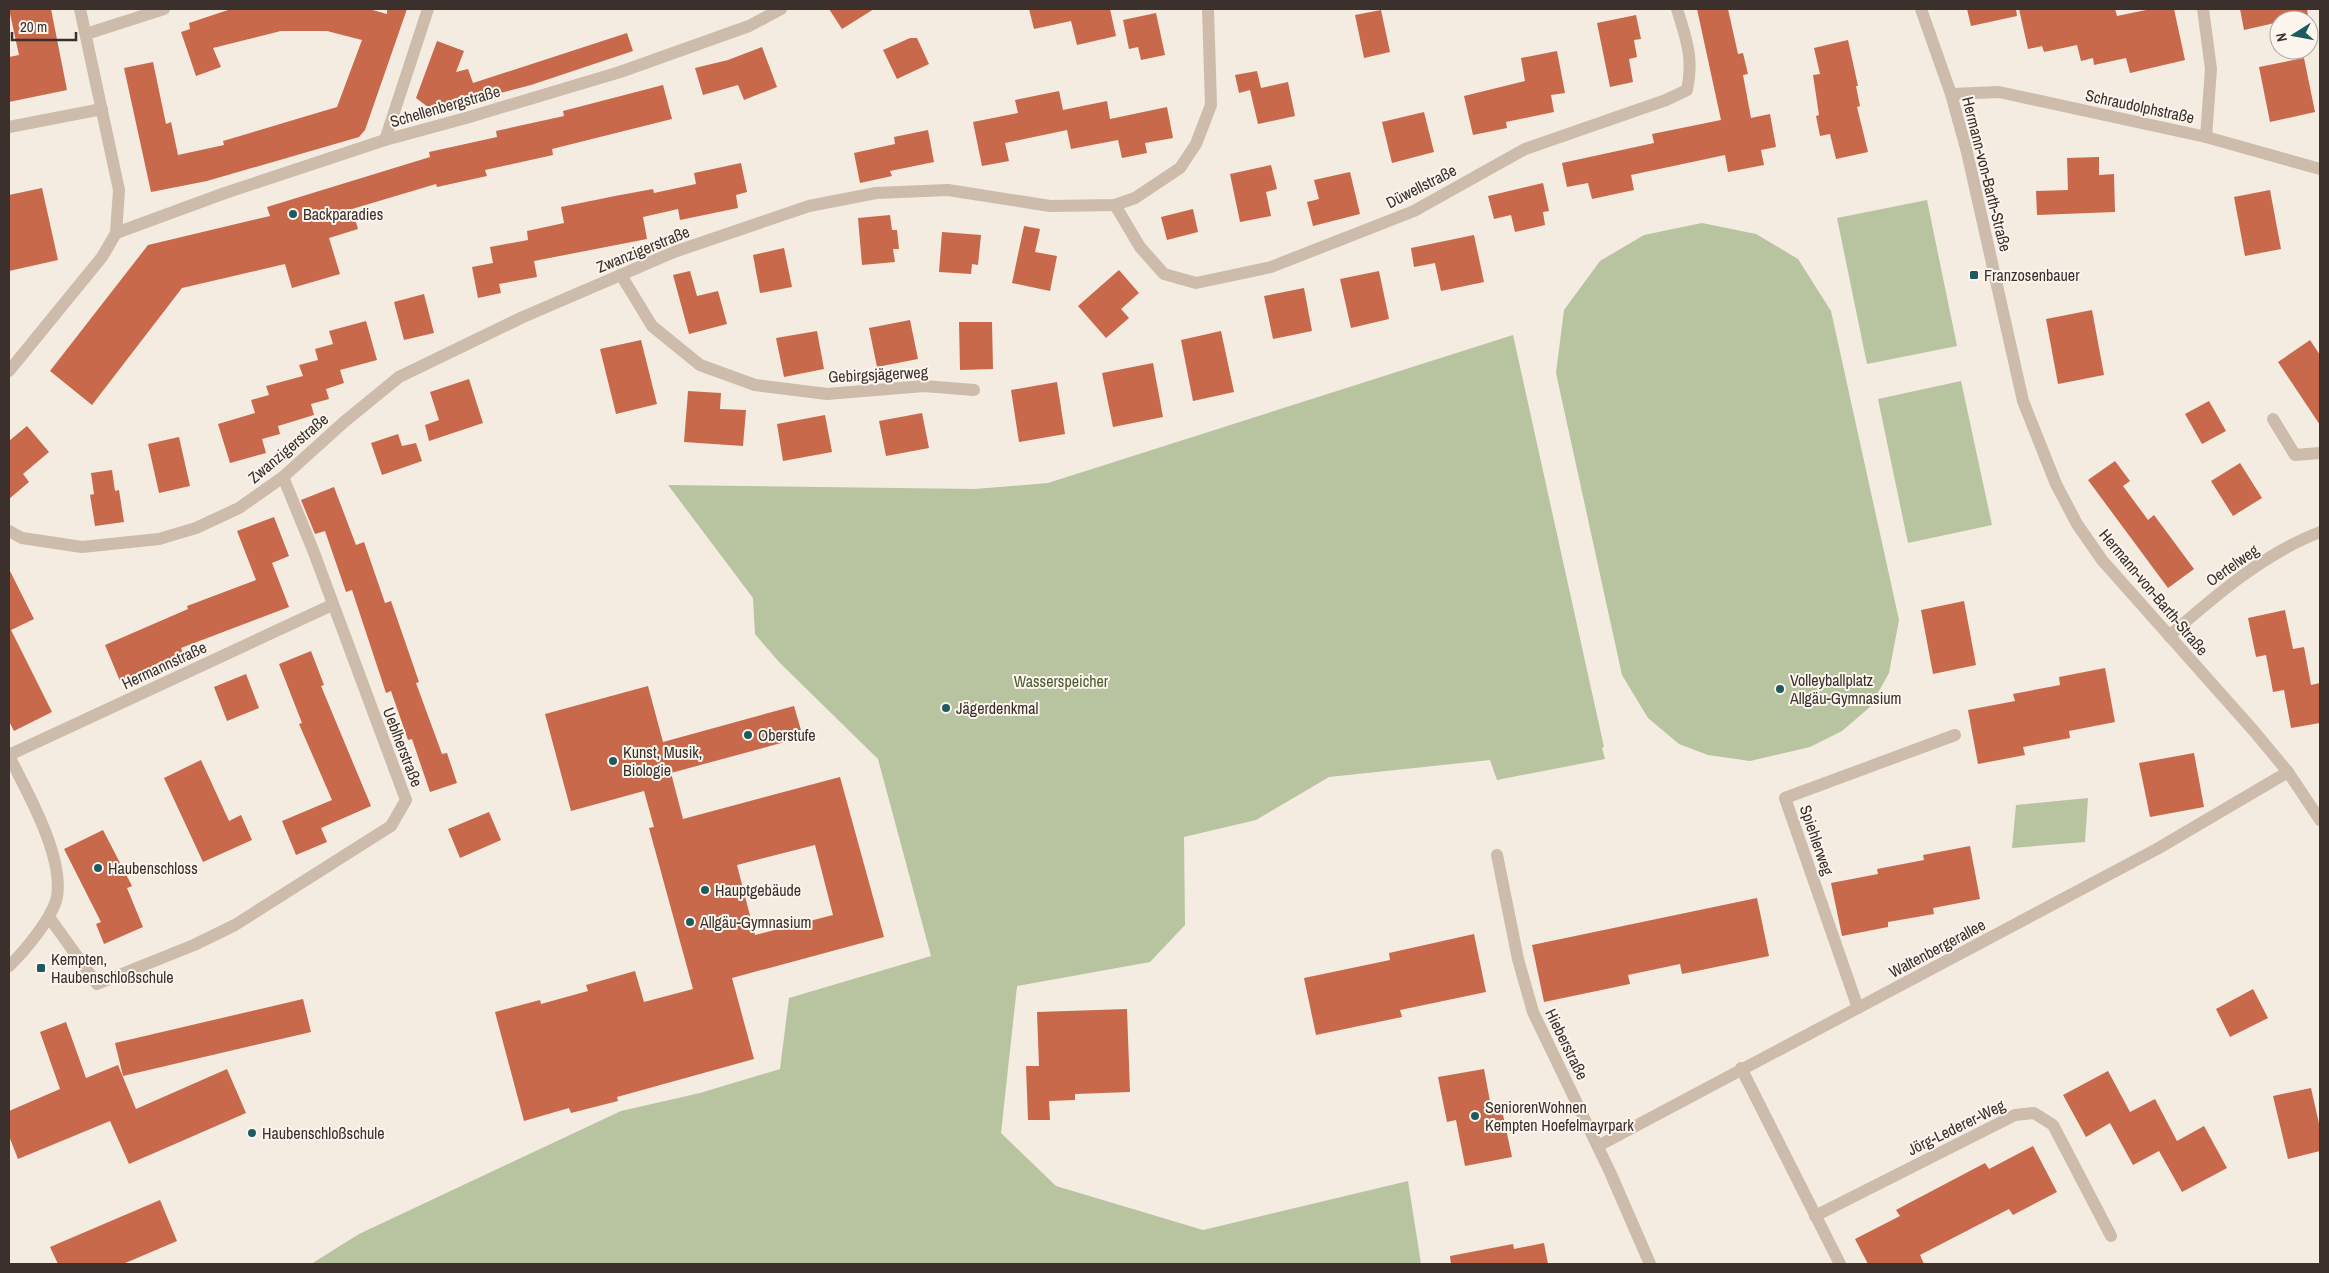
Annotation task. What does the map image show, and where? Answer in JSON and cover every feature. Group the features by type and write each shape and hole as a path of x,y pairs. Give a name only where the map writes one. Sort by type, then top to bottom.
{"street":[{"path":"9,371 102,257 116,233 119,190 80,9"},
{"path":"86,34 164,9"},
{"name":"Schellenbergstraße","path":"116,233 225,193 384,140 466,118 620,72 749,26 780,9"},
{"name":"Zwanzigerstraße","path":"9,532 22,538 82,547 160,539 196,528 240,508 283,477 344,422 399,377 523,317 674,252 809,206 876,193 948,190 1050,206 1115,205 1135,198 1180,168 1196,144 1211,105 1208,9"},
{"name":"Düwellstraße","path":"1115,205 1140,247 1164,274 1196,283 1271,267 1414,211 1525,149 1666,100 1687,90 1691,71 1690,51 1677,9"},
{"name":"Hermann-von-Barth-Straße","path":"1921,9 1951,94 1967,152 2023,401 2052,475 2077,524 2102,560 2288,772 2320,820"},
{"path":"2203,9 2211,69 2206,137"},
{"path":"384,140 424,11"},
{"name":"Schraudolphstraße","path":"1951,94 1999,92 2206,137 2320,169"},
{"path":"9,127 102,108"},
{"name":"Gebirgsjägerweg","path":"621,275 652,326 700,365 755,385 827,394 924,386 974,390"},
{"path":"2273,418 2295,455 2320,452"},
{"name":"Ueblherstraße","path":"48,917 98,984 194,945 235,925 391,826 406,800 283,477"},
{"name":"Oertelweg","path":"2169,636 2222,590 2248,572 2280,552 2320,532"},
{"name":"Hermannstraße","path":"9,755 332,605"},
{"name":"Spiehlerweg","path":"1858,1008 1785,798 1955,735"},
{"path":"9,755 48,841 56,870 57,897 48,917 9,966"},
{"name":"Waltenbergerallee","path":"1598,1146 1741,1068 2157,849 2288,772"},
{"name":"Hieberstraße","path":"1497,855 1518,959 1533,1012 1598,1146 1650,1264"},
{"path":"1741,1068 1840,1264"},
{"name":"Jörg-Lederer-Weg","path":"1815,1216 2015,1115 2034,1113 2053,1125 2111,1236"}],"green space":[{"path":"1927,200 1957,346 1867,364 1837,218"},
{"path":"1702,223 1756,234 1798,259 1831,311 1899,620 1889,673 1870,707 1842,731 1810,747 1750,761 1708,755 1679,744 1648,718 1622,675 1556,373 1564,310 1600,261 1644,235"},
{"name":"Wasserspeicher","path":"1513,335 1604,747 1602,748 1605,759 1497,780 1490,760 1329,777 1256,820 1184,837 1185,925 1150,962 1017,986 1001,1133 1056,1186 1203,1230 1408,1181 1421,1264 311,1264 359,1234 621,1111 700,1093 780,1069 789,998 931,956 878,759 779,662 755,634 753,598 668,485 975,489 1048,483"},
{"path":"1961,381 1992,525 1908,543 1878,399"},
{"path":"2088,798 2085,842 2012,848 2016,805"}],"building":[{"path":"9,9 51,9 67,90 9,102 9,57 19,55"},
{"path":"231,9 369,9 387,14 387,9 407,9 365,130 359,137 207,181 151,192 124,68 153,62 166,124 171,122 178,155 224,145 223,141 337,107 362,40 327,31 281,31 213,48 221,67 196,76 181,32 190,29 189,23"},
{"path":"829,9 874,9 842,29"},
{"path":"1029,9 1110,9 1116,36 1077,45 1071,21 1034,29"},
{"path":"1697,9 1728,9 1738,54 1743,53 1748,74 1743,75 1751,118 1770,114 1776,147 1761,150 1764,165 1728,172 1725,155 1631,175 1634,190 1592,199 1588,183 1567,187 1562,163 1654,143 1652,134 1721,120"},
{"path":"1967,9 2016,9 2017,16 1971,26"},
{"path":"2019,9 2115,9 2117,16 2151,9 2174,9 2185,60 2130,73 2126,58 2094,65 2093,58 2081,61 2077,45 2044,52 2042,46 2028,49"},
{"path":"2240,9 2307,9 2269,10 2269,24 2244,30"},
{"path":"1381,10 1390,52 1364,58 1355,15"},
{"path":"1156,13 1165,55 1141,60 1138,47 1129,49 1123,20"},
{"path":"1636,15 1641,39 1634,40 1637,57 1629,59 1633,82 1610,87 1597,23"},
{"path":"627,33 633,51 531,85 436,110 432,110 416,98 437,41 464,51 456,72 468,69 473,83"},
{"path":"910,38 917,38 929,64 897,79 883,50"},
{"path":"1848,40 1858,86 1856,86 1860,106 1857,107 1868,152 1836,159 1830,134 1820,136 1816,116 1819,115 1813,75 1820,74 1814,48"},
{"path":"762,47 777,87 744,100 738,85 703,95 695,68 728,60"},
{"path":"1557,51 1565,93 1551,95 1554,112 1506,122 1507,128 1473,135 1464,96 1525,81 1521,58"},
{"path":"2294,60 2304,60 2315,112 2270,122 2259,67"},
{"path":"1257,71 1261,88 1288,82 1295,116 1258,124 1250,90 1239,93 1235,75"},
{"path":"663,85 672,119 552,149 553,155 485,170 487,176 437,187 436,184 352,209 358,229 329,238 340,274 292,288 285,264 182,288 92,405 50,371 148,245 270,216 267,207 430,157 429,152 497,137 496,131 564,116 563,111"},
{"path":"1059,91 1063,110 1107,101 1110,119 1167,107 1173,138 1145,143 1147,153 1122,158 1118,140 1071,149 1067,130 1005,143 1009,161 982,166 973,122 1018,113 1015,100"},
{"path":"1424,112 1434,152 1392,163 1382,122"},
{"path":"928,130 934,162 890,171 892,176 860,183 854,153 895,144 894,137"},
{"path":"2099,157 2099,175 2114,174 2115,212 2037,215 2036,191 2068,190 2067,158"},
{"path":"741,163 747,192 736,195 738,208 680,220 678,209 643,217 647,239 534,261 537,277 499,284 501,293 478,298 472,267 493,263 490,247 528,240 527,231 564,223 561,207 653,189 654,193 696,184 694,173"},
{"path":"1271,165 1277,189 1266,192 1271,216 1240,222 1230,174"},
{"path":"1350,172 1360,214 1313,226 1307,202 1319,199 1314,180"},
{"path":"1543,183 1549,211 1543,212 1545,225 1515,232 1511,215 1494,219 1488,196"},
{"path":"42,188 58,260 9,271 9,195"},
{"path":"2270,190 2281,249 2245,256 2234,197"},
{"path":"1193,209 1198,232 1167,240 1161,217"},
{"path":"890,215 892,230 897,230 899,249 893,249 895,262 862,265 858,218"},
{"path":"1024,226 1040,229 1035,252 1057,256 1050,291 1012,283"},
{"path":"942,232 981,235 978,265 972,264 971,274 939,272"},
{"path":"1474,235 1484,282 1441,291 1435,263 1414,267 1411,248"},
{"path":"784,248 792,287 760,293 753,255"},
{"path":"1119,270 1139,293 1121,309 1129,318 1106,338 1078,306"},
{"path":"690,271 697,296 718,291 727,324 689,334 673,275"},
{"path":"1379,271 1389,319 1351,328 1340,279"},
{"path":"1304,288 1312,331 1273,339 1264,296"},
{"path":"424,294 434,333 404,340 394,302"},
{"path":"2092,310 2104,375 2058,384 2046,319"},
{"path":"910,320 918,359 877,367 869,328"},
{"path":"366,321 377,360 340,370 344,383 326,389 329,399 311,404 314,415 278,426 280,434 262,439 266,453 230,463 218,424 255,413 251,400 269,395 266,386 303,376 299,365 318,360 315,349 333,344 329,331"},
{"path":"959,322 992,322 993,369 960,370"},
{"path":"817,331 824,369 784,377 776,338"},
{"path":"1221,331 1234,392 1193,401 1181,340"},
{"path":"641,340 657,404 616,414 600,349"},
{"path":"2310,340 2320,355 2320,425 2278,362"},
{"path":"1153,363 1163,417 1113,427 1102,373"},
{"path":"469,379 483,423 429,441 425,425 439,420 430,392"},
{"path":"1057,382 1065,434 1019,442 1011,390"},
{"path":"688,391 721,393 720,409 746,410 743,446 684,442"},
{"path":"2209,401 2226,431 2202,444 2185,414"},
{"path":"922,413 929,448 886,456 879,421"},
{"path":"825,415 832,452 783,461 777,424"},
{"path":"27,426 49,452 23,474 29,482 9,499 9,441"},
{"path":"398,434 402,446 416,443 422,461 382,475 371,443"},
{"path":"179,437 190,486 159,493 148,444"},
{"path":"2115,461 2130,481 2123,486 2148,520 2154,515 2194,569 2168,588 2088,480"},
{"path":"2240,463 2262,498 2233,516 2211,481"},
{"path":"112,470 115,491 119,490 124,522 95,526 90,495 94,494 91,473"},
{"path":"334,487 356,545 364,542 385,603 391,601 419,682 416,683 442,754 447,753 457,783 430,792 412,739 408,740 391,691 386,693 352,590 346,592 325,531 315,534 301,500"},
{"path":"274,517 289,556 272,563 289,607 181,648 183,653 120,681 105,645 188,609 187,606 256,580 237,531"},
{"path":"9,569 34,619 11,630 52,712 14,731 9,721"},
{"path":"1964,601 1976,665 1933,674 1921,610"},
{"path":"2285,610 2293,649 2304,647 2311,685 2320,683 2320,723 2291,728 2284,690 2273,692 2266,655 2256,657 2248,618"},
{"path":"311,651 324,685 321,686 371,806 321,828 327,842 296,855 282,821 332,800 299,724 302,723 279,664"},
{"path":"2105,668 2115,722 2069,731 2070,738 2023,747 2025,755 1978,764 1968,710 2015,701 2013,694 2060,685 2059,677"},
{"path":"246,674 259,708 227,721 214,687"},
{"path":"648,686 663,742 794,706 803,737 671,773 683,819 840,777 884,937 732,978 754,1059 617,1097 618,1101 571,1113 569,1108 524,1121 495,1012 540,1000 541,1004 588,991 586,985 635,971 644,1002 693,989 649,828 654,827 644,791 571,811 545,714","holes":["815,845 833,915 755,935 737,865"]},
{"path":"2194,753 2204,807 2150,817 2139,763"},
{"path":"201,760 229,821 241,815 252,840 203,862 164,778"},
{"path":"489,812 501,840 460,858 448,829"},
{"name":"Haubenschloss","path":"103,830 132,886 127,888 143,927 104,944 96,924 101,922 64,849"},
{"path":"1970,846 1980,899 1933,908 1934,914 1888,922 1888,927 1842,936 1831,883 1878,874 1877,869 1924,860 1923,855"},
{"path":"1757,898 1769,956 1682,974 1680,964 1628,975 1630,984 1544,1002 1532,945"},
{"path":"1474,934 1486,992 1400,1010 1402,1017 1316,1035 1304,978 1390,960 1389,953"},
{"path":"2253,989 2268,1018 2230,1037 2216,1009"},
{"path":"303,999 311,1032 123,1076 115,1043"},
{"path":"1127,1009 1130,1092 1075,1094 1075,1100 1049,1101 1050,1120 1028,1120 1026,1066 1039,1066 1037,1012"},
{"path":"66,1022 86,1078 118,1065 136,1109 227,1069 246,1113 129,1164 110,1121 18,1159 9,1136 9,1111 60,1089 40,1032"},
{"name":"SeniorenWohnen Kempten Hoefelmayrpark","path":"1484,1069 1492,1112 1502,1110 1512,1157 1465,1166 1456,1120 1447,1122 1438,1077"},
{"path":"2108,1071 2130,1112 2155,1099 2177,1141 2204,1126 2227,1168 2182,1192 2159,1151 2133,1165 2110,1123 2086,1137 2063,1095"},
{"path":"2311,1088 2320,1128 2320,1151 2288,1159 2273,1096"},
{"path":"2033,1146 2057,1192 2013,1215 2009,1209 1920,1255 1924,1264 1868,1264 1855,1239 1900,1216 1896,1210 1985,1163 1989,1169"},
{"path":"160,1200 177,1241 123,1264 58,1264 50,1247"},
{"path":"1544,1243 1548,1264 1451,1264 1450,1256 1513,1244 1514,1249"}],"place":[{"name":"Backparadies","path":"293,214"},
{"name":"Franzosenbauer","path":"1974,275"},
{"name":"Volleyballplatz Allgäu-Gymnasium","path":"1780,689"},
{"name":"Jägerdenkmal","path":"946,708"},
{"name":"Oberstufe","path":"748,735"},
{"name":"Kunst, Musik, Biologie","path":"613,761"},
{"name":"Haubenschloss","path":"98,868"},
{"name":"Hauptgebäude","path":"705,890"},
{"name":"Allgäu-Gymnasium","path":"690,922"},
{"name":"Kempten, Haubenschloßschule","path":"41,968"},
{"name":"SeniorenWohnen Kempten Hoefelmayrpark","path":"1475,1116"},
{"name":"Haubenschloßschule","path":"252,1133"}]}
